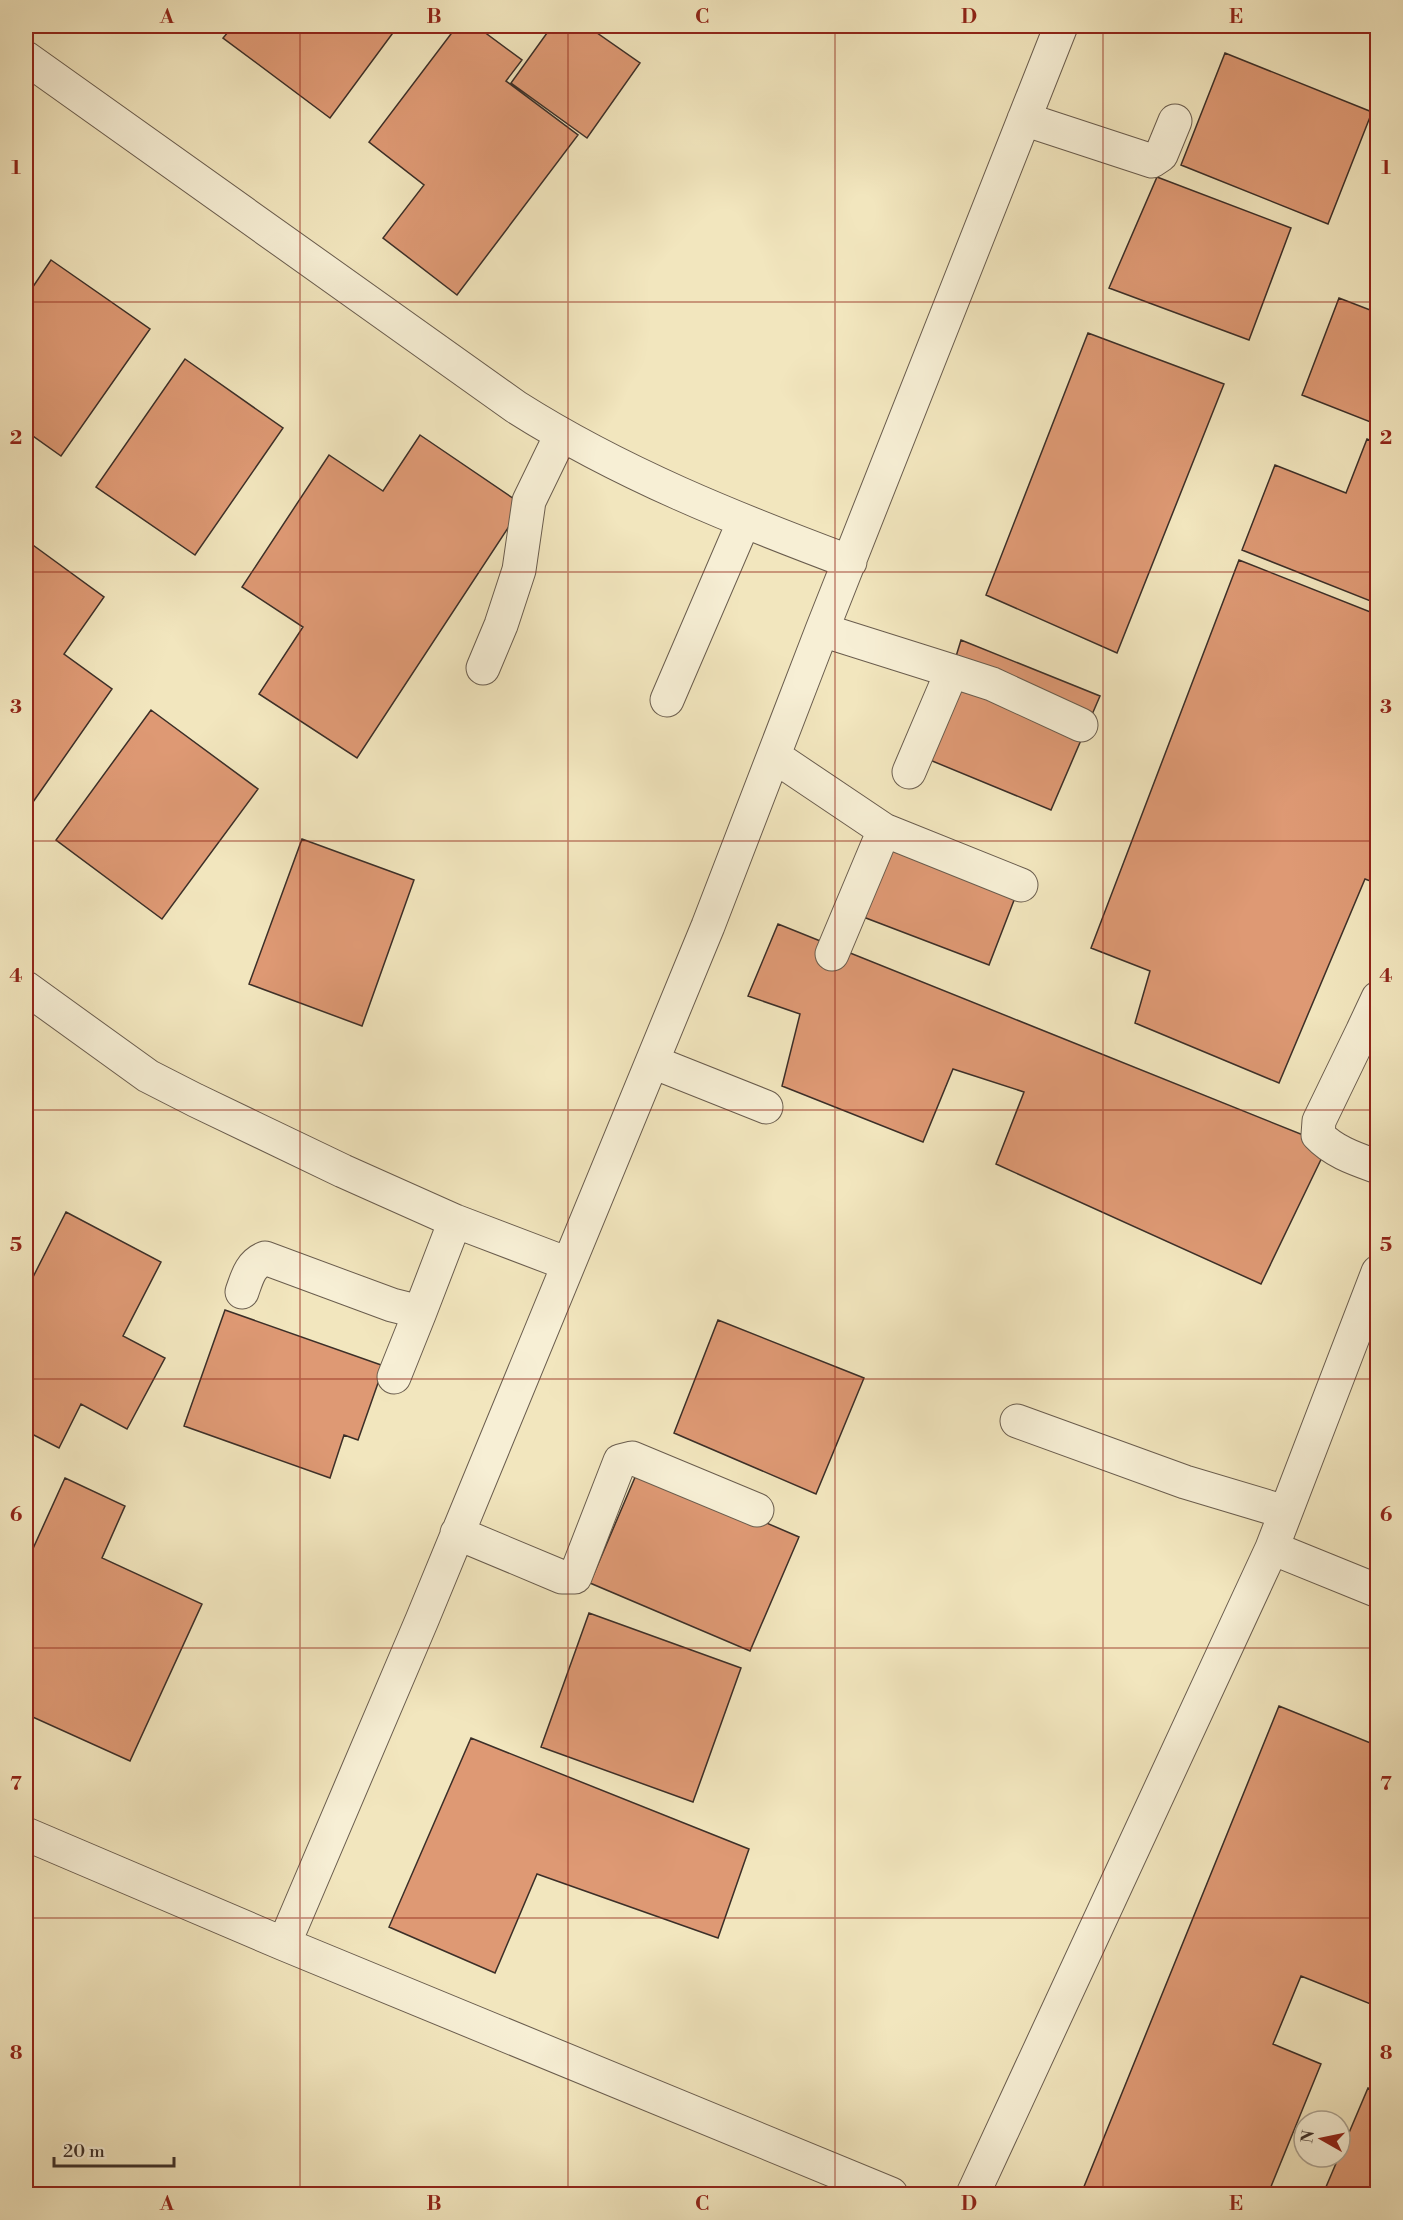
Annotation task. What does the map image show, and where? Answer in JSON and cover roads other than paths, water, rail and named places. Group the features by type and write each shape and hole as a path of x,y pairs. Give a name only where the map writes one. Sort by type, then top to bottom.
{"street":[{"path":"284,1944 708,926 822,630 1061,26"},
{"path":"26,58 506,400 561,435 691,498 744,521 850,561"},
{"path":"1024,119 1134,157 1152,161 1161,155 1175,121"},
{"path":"483,668 501,625 519,570 529,501 561,435"},
{"path":"667,700 744,521"},
{"path":"822,630 992,684 1080,725"},
{"path":"909,772 952,671"},
{"path":"774,756 884,830 1021,885"},
{"path":"831,954 884,830"},
{"path":"26,988 148,1076 267,1136 455,1221 568,1264"},
{"path":"1377,998 1370,1034 1319,1121 1318,1136 1338,1151 1377,1167"},
{"path":"652,1062 766,1107"},
{"path":"394,1377 455,1221"},
{"path":"242,1292 251,1268 256,1261 265,1258 392,1305 420,1312"},
{"path":"973,2194 1272,1548 1377,1272"},
{"path":"1017,1421 1185,1482 1285,1512"},
{"path":"457,1533 562,1577 575,1577 620,1461 632,1458 757,1510"},
{"path":"1272,1548 1377,1591"},
{"path":"26,1834 284,1944 891,2194"}]}
